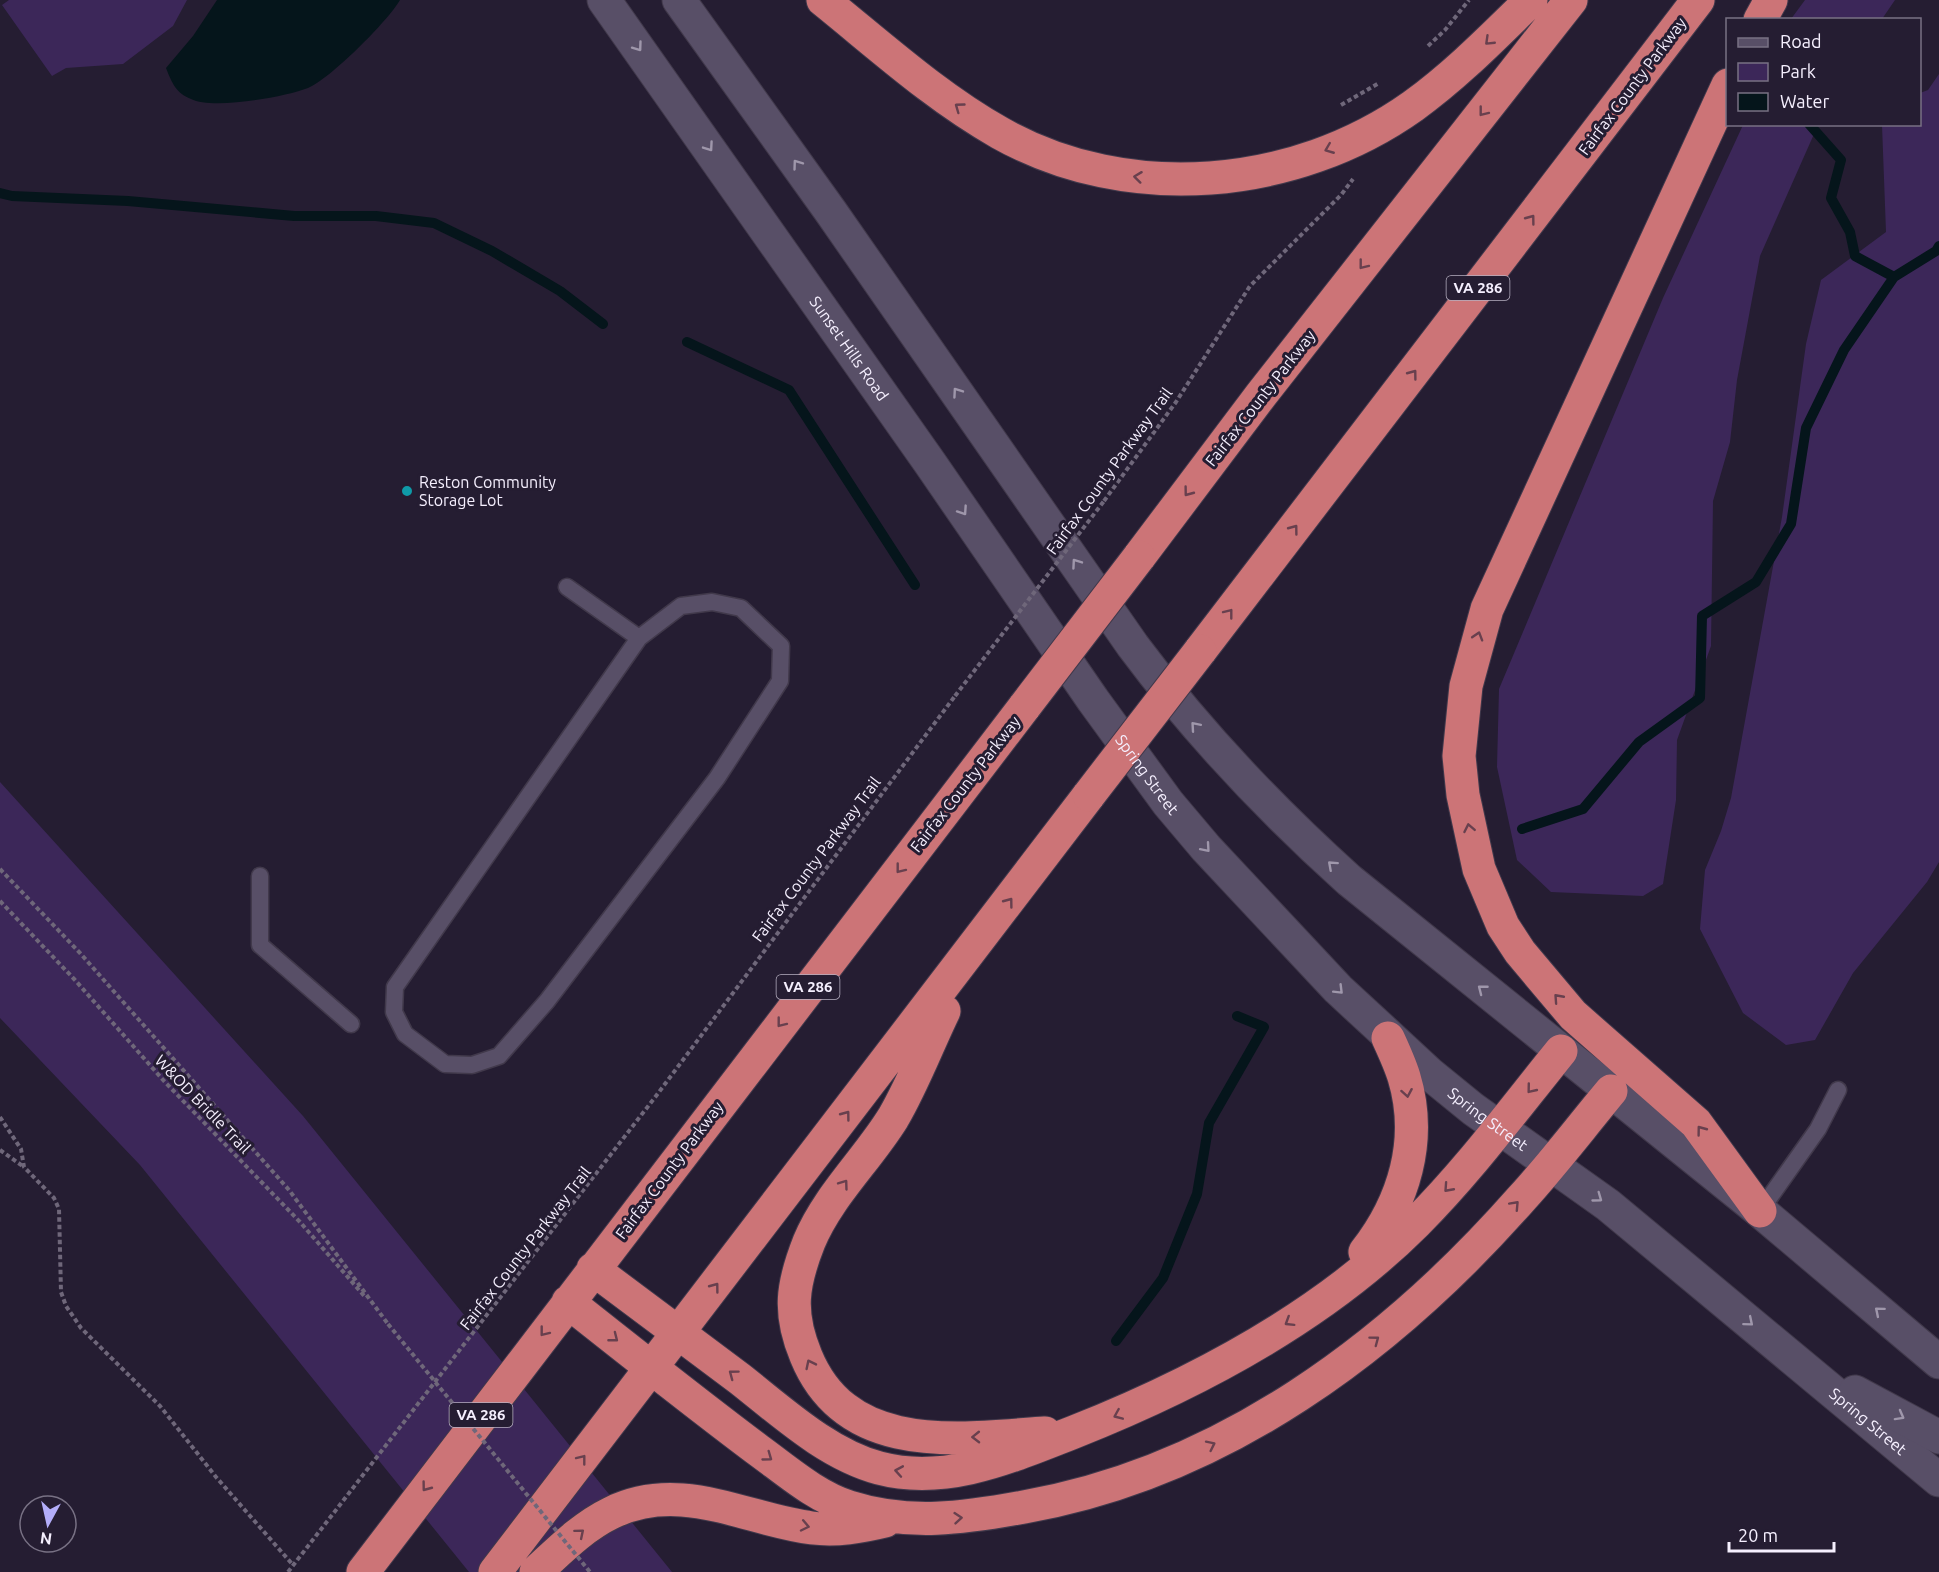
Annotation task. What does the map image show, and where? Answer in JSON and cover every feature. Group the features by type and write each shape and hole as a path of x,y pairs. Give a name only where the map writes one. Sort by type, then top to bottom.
{"highway":[{"path":"823,0 933,88 1001,134 1032,149 1106,173 1177,180 1213,178 1289,163 1328,151 1383,125 1444,81 1531,0"},
{"name":"Fairfax County Parkway","path":"363,1572 1254,404 1571,0"},
{"name":"Fairfax County Parkway","path":"495,1572 680,1334 1089,795 1698,0"},
{"path":"1761,18 1771,0"},
{"path":"1726,89 1487,609 1466,686 1459,756 1465,805 1479,869 1503,926 1520,952 1573,1015 1696,1123 1760,1211"},
{"path":"974,948 893,1117 839,1192 810,1240 796,1286 793,1308 795,1330 821,1386 840,1405 859,1419 880,1429 932,1437 1076,1431"},
{"path":"1337,1288 1388,1218 1406,1175 1411,1134 1410,1109 1404,1077 1388,1038"},
{"path":"593,1269 829,1445 877,1467 904,1473 950,1472 996,1462 1155,1399 1201,1376 1298,1317 1414,1225 1500,1128 1562,1051"},
{"path":"536,1572 589,1525 612,1512 636,1503 664,1499 703,1501 810,1527 834,1530 900,1518 963,1518 1054,1501 1157,1468 1210,1446 1304,1393 1392,1327 1502,1220 1611,1091"},
{"path":"568,1302 717,1419 828,1499 848,1507 900,1518"}],"main road":[{"name":"Sunset Hills Road","path":"604,0 917,444 1093,700"},
{"path":"679,0 831,212 1133,646 1176,704 1215,750 1301,837 1409,930 1760,1211 1939,1362"},
{"name":"Spring Street","path":"1093,700 1168,803 1206,848 1296,946 1388,1038 1473,1109 1608,1205 1939,1480"},
{"path":"1793,1358 1939,1437"}],"lane":[{"path":"567,587 639,638"},
{"path":"712,602 741,608 781,646 780,681 717,778 540,1009 499,1056 472,1065 445,1064 405,1034 394,1012 394,987 639,638 681,606 712,602"},
{"path":"260,876 260,945 351,1024"},
{"path":"1760,1211 1818,1129 1838,1090"}],"path":[{"path":"1421,53 1445,30 1469,0"},
{"path":"1338,107 1388,78"},
{"name":"Fairfax County Parkway Trail","path":"288,1572 614,1151 1104,501 1176,402 1250,286 1341,195 1358,171"},
{"path":"0,869 80,953 289,1190 388,1324 590,1572"},
{"name":"W&OD Bridle Trail","path":"0,901 75,980 164,1081 300,1221 388,1324"},
{"path":"0,1117 21,1149 24,1167"},
{"path":"0,1150 24,1167 54,1198 59,1209 61,1292 66,1306 81,1328 160,1406 216,1477 293,1565"}],"green space":[{"path":"9,0 187,0 173,26 123,64 66,68 52,76 2,5"},
{"path":"1805,0 1895,0 1883,18 1792,18"},
{"path":"1939,74 1939,862 1927,882 1853,973 1815,1040 1786,1045 1743,1013 1700,929 1705,870 1721,831 1731,798 1782,517 1806,344 1821,280 1886,232 1882,126 1921,126 1921,93 1928,90"},
{"path":"1743,126 1818,126 1760,256 1737,380 1730,442 1713,501 1711,646 1677,740 1676,800 1663,884 1643,896 1551,892 1517,860 1497,767 1499,689 1663,298"},
{"path":"0,782 303,1116 672,1572 469,1572 140,1165 0,1018"}],"water":[{"path":"217,0 400,0 358,48 330,73 308,88 249,101 201,102 186,97 178,91 166,68 193,36"}],"waterway":[{"path":"1811,126 1841,160 1831,198 1850,232 1855,256 1894,277"},
{"path":"0,193 12,196 128,201 294,216 376,216 434,223 492,251 560,291 603,324"},
{"path":"1522,829 1583,809 1639,742 1700,698 1702,616 1756,582 1791,524 1806,428 1844,350 1894,277 1936,251 1939,246"},
{"path":"687,342 789,390 915,585"},
{"path":"1116,1341 1163,1278 1197,1194 1209,1123 1264,1027 1237,1016"}],"place":[{"name":"Reston Community Storage Lot","path":"407,491"}]}
